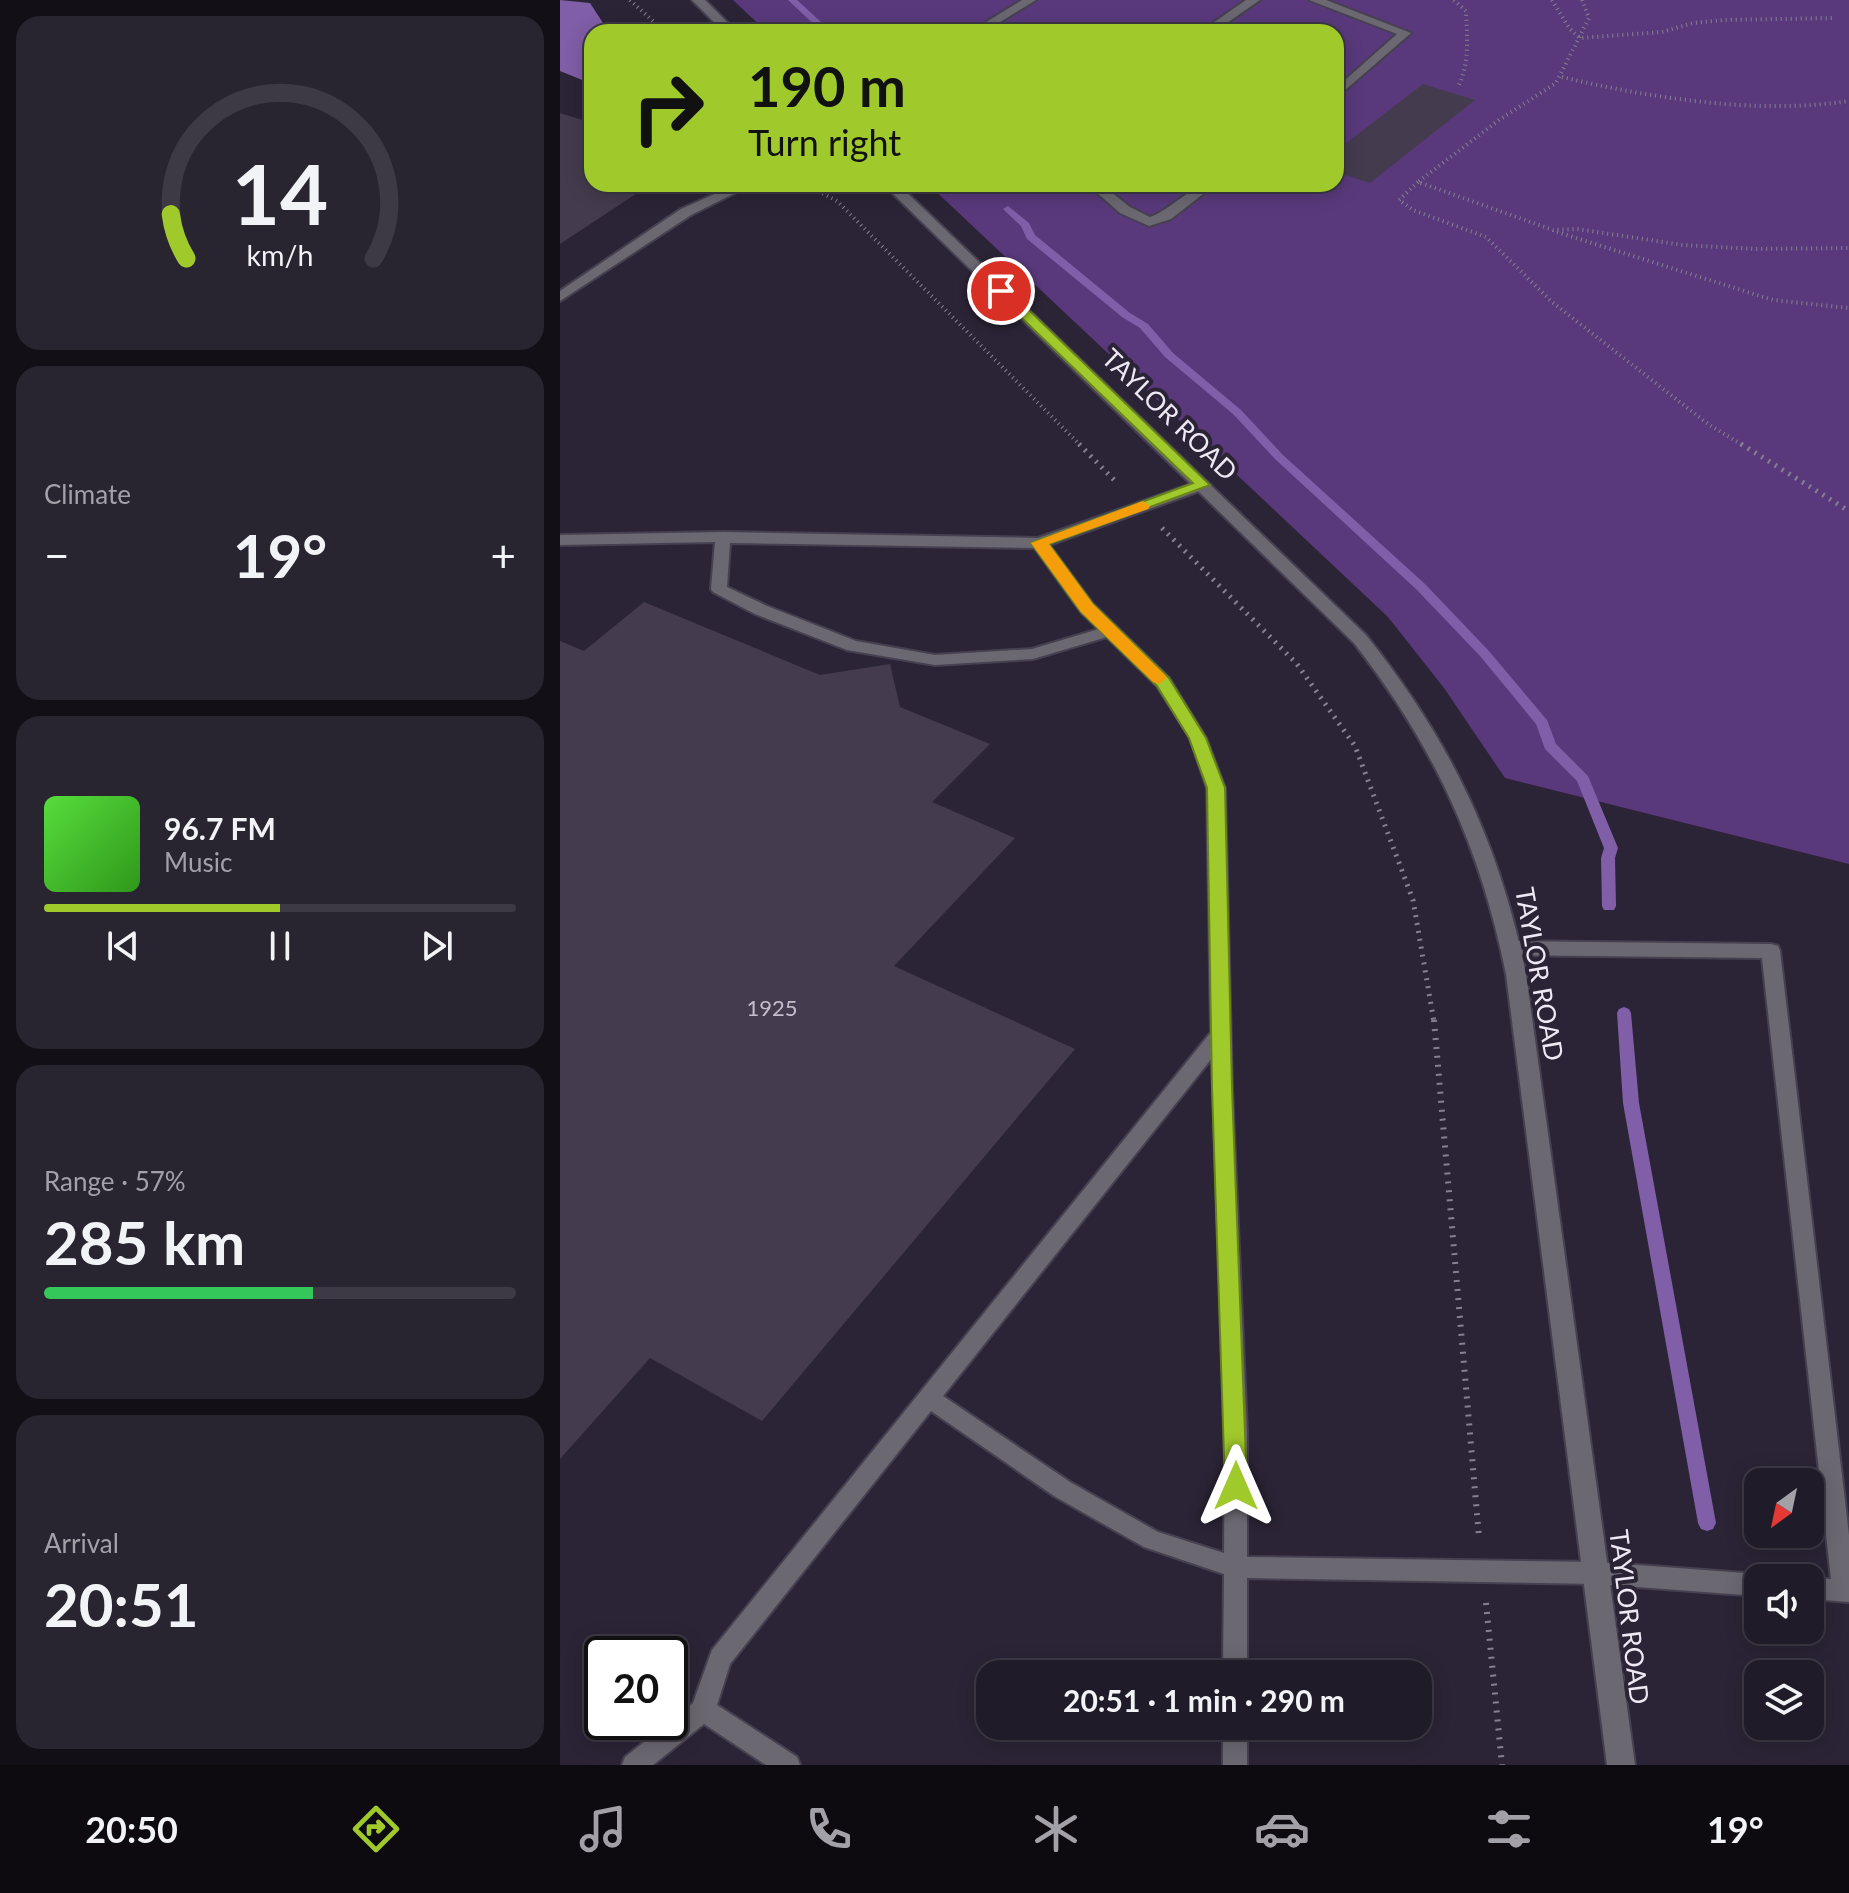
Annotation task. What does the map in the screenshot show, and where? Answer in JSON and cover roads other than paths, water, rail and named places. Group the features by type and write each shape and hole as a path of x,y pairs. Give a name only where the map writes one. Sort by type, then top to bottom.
{"street":[{"path":"698,0 723,24"},
{"name":"TAYLOR ROAD","path":"898,192 1334,611 1378,661 1412,707 1451,772 1473,818 1499,894 1512,948 1621,1765"}],"lane":[{"path":"990,24 1030,0"},
{"path":"1218,24 1254,0"},
{"path":"1315,0 1369,17 1405,33 1344,87"},
{"path":"560,297 686,212 730,192"},
{"path":"1103,192 1125,210 1149,222 1166,216 1199,192"},
{"path":"560,540 723,537 1039,543 1203,485"},
{"path":"723,537 719,589 761,610 853,646 935,660 1033,654 1110,631"},
{"path":"1039,543 1087,608 1163,682 1198,738 1216,788 1221,1033 1236,1432 1235,1660"},
{"path":"1512,948 1771,951 1847,1591 1824,1589"},
{"path":"634,1765 703,1710 720,1658 1221,1033"},
{"path":"928,1397 1062,1489 1152,1540 1236,1567 1597,1573 1744,1584"},
{"path":"703,1710 788,1765"},
{"path":"1235,1740 1235,1765"}],"waterway":[{"path":"792,0 818,24"},
{"path":"1008,209 1025,225 1031,237 1126,315 1144,326 1169,355 1237,412 1279,457 1421,587 1484,653 1542,723 1550,746 1583,779 1611,848 1608,858 1609,906"},
{"path":"1624,1013 1631,1103 1707,1523"}]}
